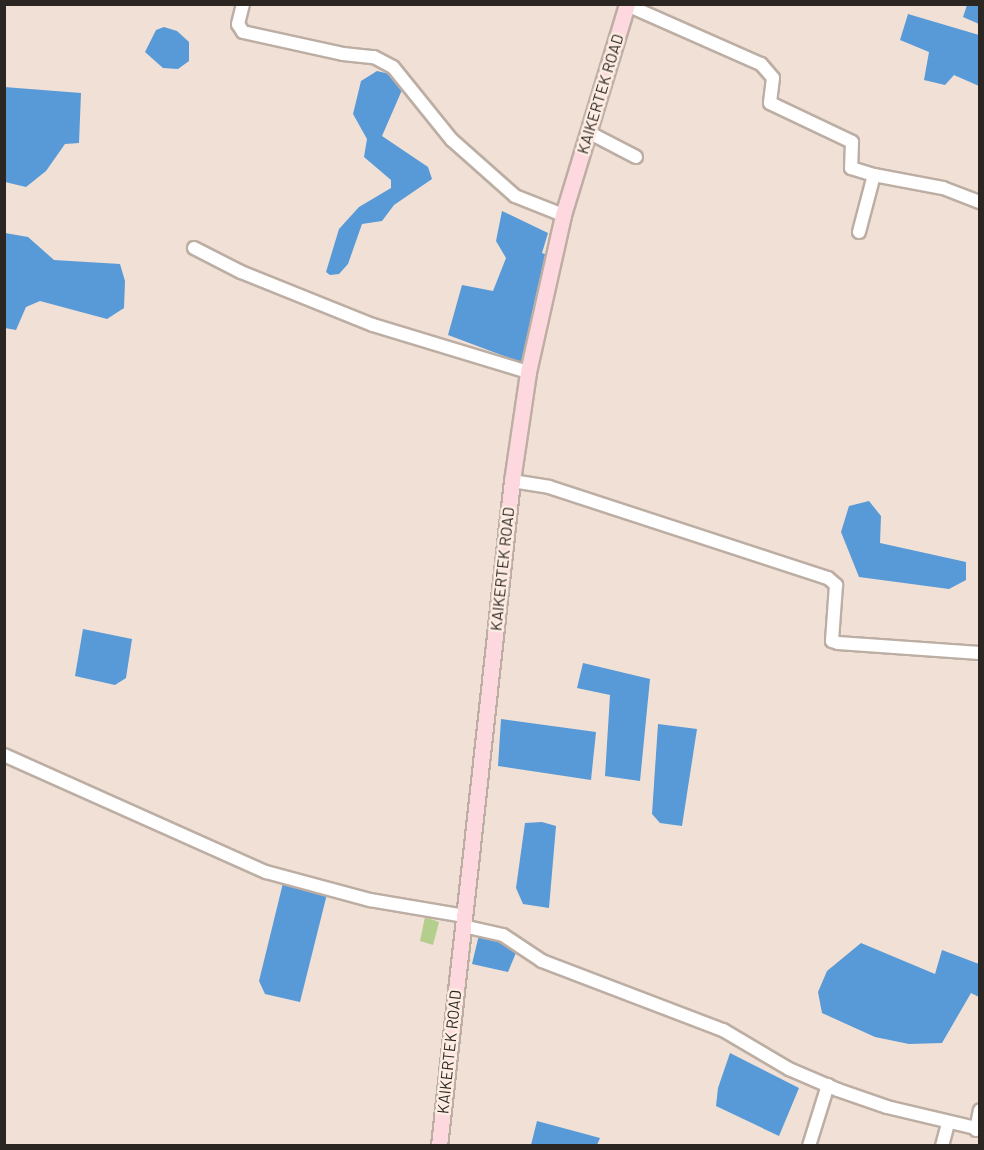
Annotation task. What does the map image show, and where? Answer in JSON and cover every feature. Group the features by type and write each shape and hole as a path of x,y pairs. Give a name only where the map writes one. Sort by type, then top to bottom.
{"main road":[{"name":"KAIKERTEK ROAD","path":"439,1146 512,481 528,372 563,215 627,5"}],"street":[{"path":"243,4 238,24 243,32 343,54 374,57 393,67 452,140 515,196 563,215"},
{"path":"627,5 761,64 773,78 770,103 852,142 851,168 874,175 943,188 980,202"},
{"path":"588,132 636,157"},
{"path":"859,232 874,175"},
{"path":"194,248 241,272 373,325 528,372"},
{"path":"512,481 559,490 828,578 836,585 832,641 838,644 980,653"},
{"path":"4,755 266,872 370,900 464,921 503,935 542,961 723,1029 789,1069 828,1085 948,1123 978,1129 980,1110"},
{"path":"808,1146 828,1085"},
{"path":"942,1146 948,1123"}],"green space":[{"path":"425,917 439,922 433,945 420,941"}],"water":[{"path":"967,5 979,5 979,24 963,17"},
{"path":"908,14 979,35 979,86 954,75 945,85 924,80 929,52 900,40"},
{"path":"164,27 177,31 189,42 189,61 178,69 163,68 145,52 156,30"},
{"path":"377,71 394,75 402,90 382,136 428,167 432,179 394,205 382,221 362,224 348,264 339,274 330,275 326,272 339,229 359,207 391,188 391,180 364,157 367,139 353,114 361,81"},
{"path":"4,87 81,93 79,143 65,144 46,171 26,187 5,182"},
{"path":"502,211 548,233 542,253 550,256 525,364 448,335 462,285 493,291 506,258 496,241"},
{"path":"5,233 28,237 54,260 120,264 125,281 124,308 107,319 40,301 26,307 16,330 5,328"},
{"path":"869,501 881,516 880,543 966,562 966,580 949,589 859,577 841,532 849,506"},
{"path":"83,629 132,639 126,678 115,685 75,676"},
{"path":"583,663 650,679 640,781 605,776 610,695 577,688"},
{"path":"501,719 596,732 591,780 498,766"},
{"path":"658,724 697,729 682,826 660,823 652,814"},
{"path":"542,822 556,826 549,908 523,904 516,888 525,823"},
{"path":"284,879 327,894 300,1002 265,994 259,981"},
{"path":"483,932 518,948 508,972 472,964 478,939"},
{"path":"861,943 935,974 942,950 979,964 979,997 971,993 942,1043 909,1044 875,1037 822,1013 818,992 827,971"},
{"path":"730,1053 799,1088 779,1136 716,1106 718,1088"},
{"path":"537,1121 600,1138 597,1145 531,1145"}]}
